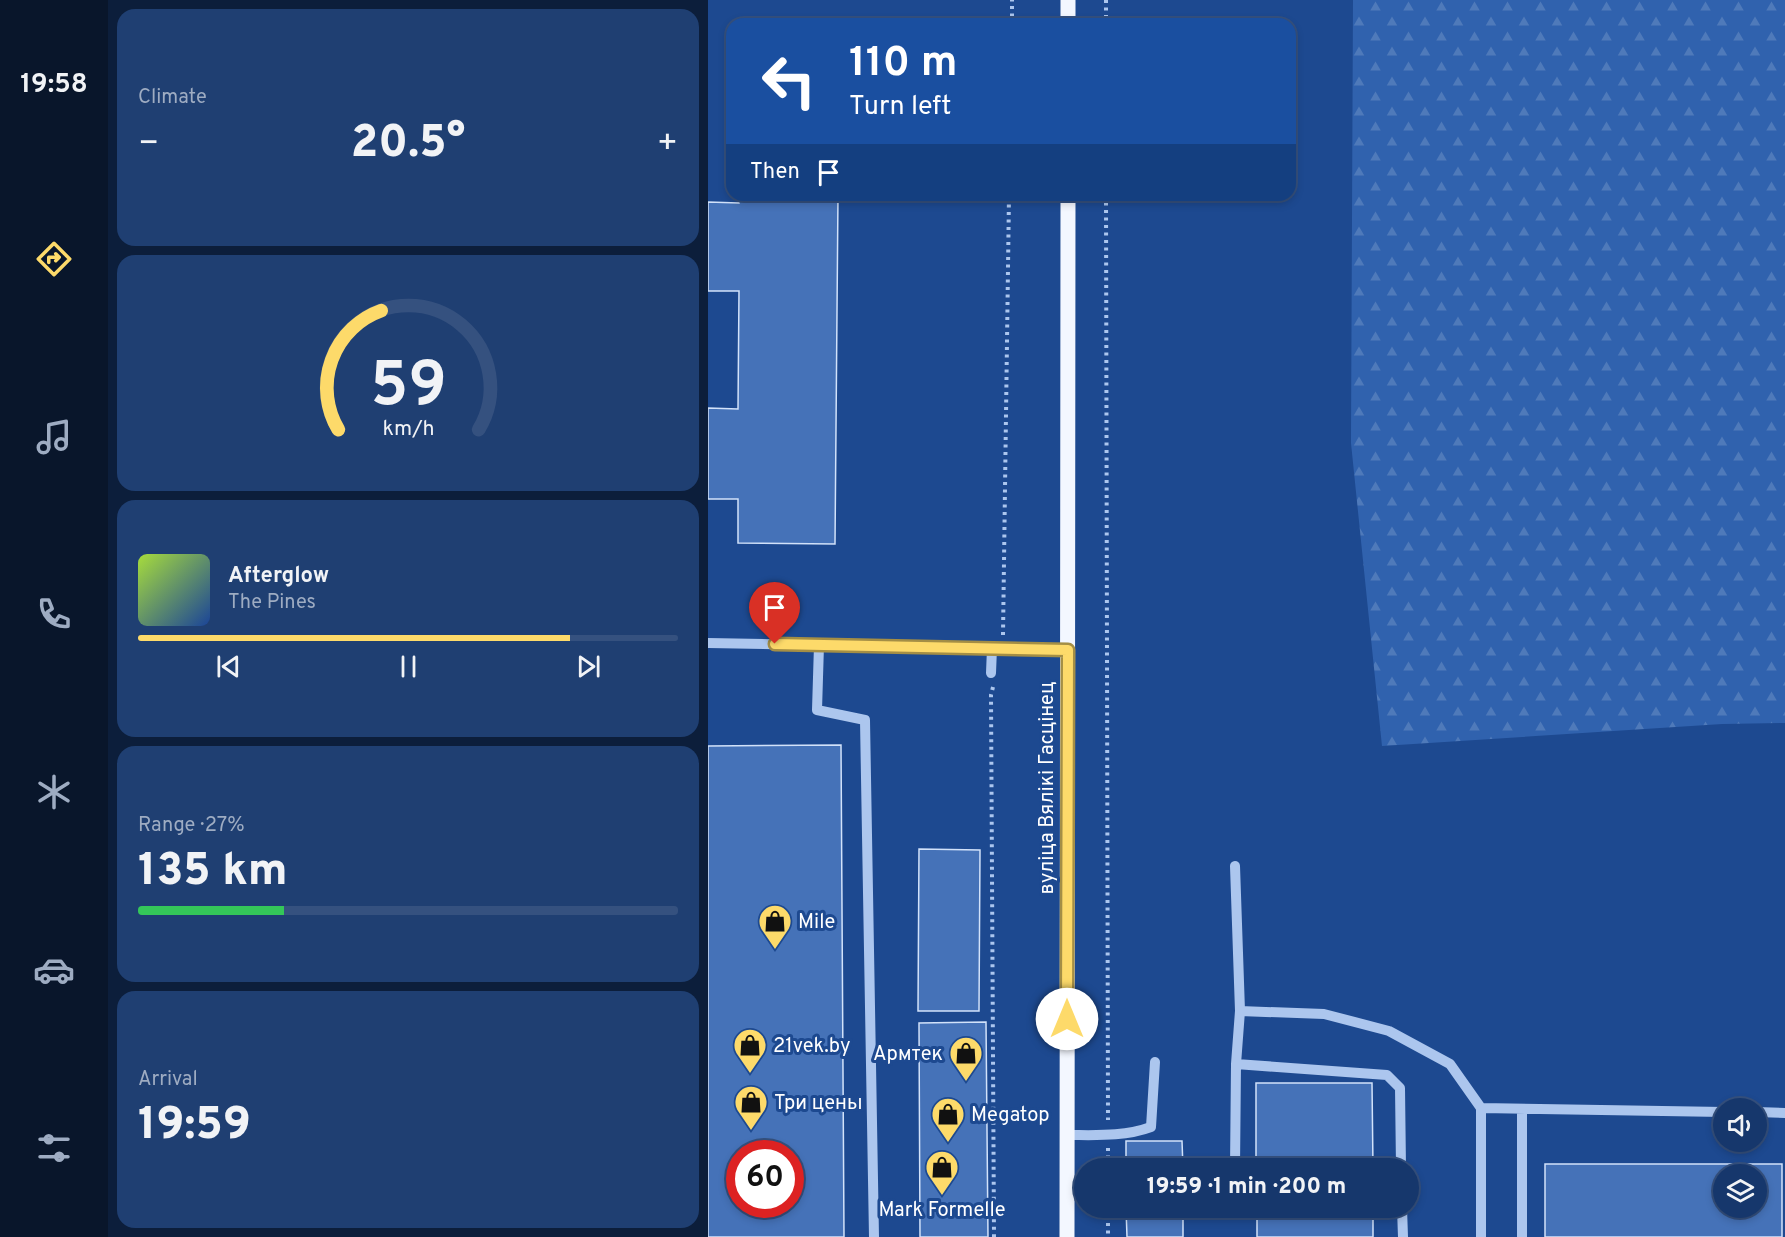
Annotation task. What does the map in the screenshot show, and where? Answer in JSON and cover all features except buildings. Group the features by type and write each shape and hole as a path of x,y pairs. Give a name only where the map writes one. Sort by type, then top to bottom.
{"main road":[{"path":"1068,0 1068,18"},
{"name":"вуліца Вялікі Гасцінец","path":"1067,1237 1068,201"}],"street":[{"path":"708,643 1068,650"},
{"path":"819,645 817,710 865,720 874,1237"},
{"path":"991,673 997,648"},
{"path":"1235,866 1240,1011 1236,1064 1235,1158"},
{"path":"1240,1011 1324,1014 1389,1031 1450,1064 1481,1108 1481,1237"},
{"path":"1067,1135 1108,1135 1137,1132 1151,1127 1155,1062"},
{"path":"1236,1064 1387,1075 1400,1088 1401,1158"},
{"path":"1481,1108 1713,1112"},
{"path":"1522,1109 1522,1237"},
{"path":"1767,1112 1785,1113"},
{"path":"1402,1218 1402,1237"}],"path":[{"path":"1012,0 1012,18"},
{"path":"1106,0 1106,18"},
{"path":"997,648 1009,201"},
{"path":"1106,201 1108,1158"},
{"path":"994,684 991,695 994,1237"},
{"path":"1108,1218 1108,1237"}],"green space":[{"path":"1353,0 1785,0 1785,723 1722,724 1382,746 1351,443"}],"place":[{"name":"Mile","path":"775,950"},
{"name":"21vek.by","path":"750,1074"},
{"name":"Армтек","path":"966,1082"},
{"name":"Три цены","path":"751,1131"},
{"name":"Megatop","path":"948,1143"},
{"name":"Mark Formelle","path":"942,1196"}],"route":[{"path":"775,644 1068,650 1067,1019"}]}
